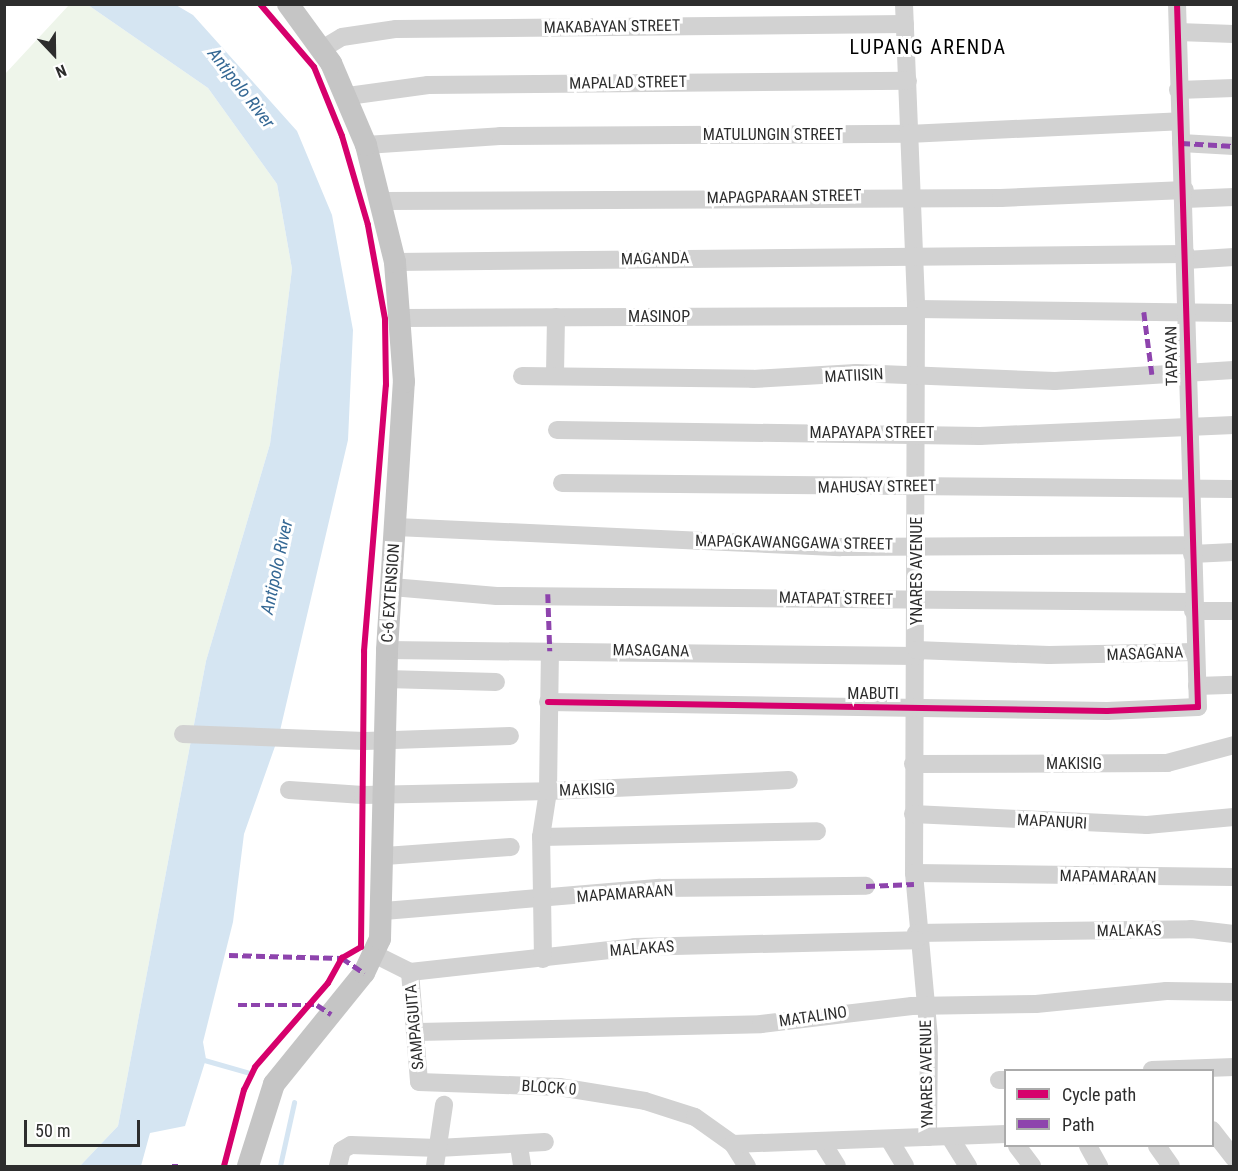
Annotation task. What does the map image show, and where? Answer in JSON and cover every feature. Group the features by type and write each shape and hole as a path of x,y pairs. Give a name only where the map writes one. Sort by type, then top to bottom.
{"main road":[{"name":"C-6 EXTENSION","path":"248,1167 274,1084 374,954 384,911 384,740 387,650 396,527 402,318 395,262 382,201 348,96 322,49 288,4"}],"street":[{"name":"YNARES AVENUE","path":"904,4 908,81 909,196 916,313 913,374 918,544 913,764 914,873 916,936 924,1006 928,1137"},
{"name":"TAPAYAN","path":"1177,4 1178,90 1185,195 1185,374 1192,492 1192,606 1198,707"},
{"name":"MAKABAYAN STREET","path":"322,49 342,37 396,29 905,24"},
{"path":"1178,32 1233,34"},
{"name":"MAPALAD STREET","path":"348,96 428,85 908,81"},
{"path":"1178,90 1233,88"},
{"name":"MATULUNGIN STREET","path":"366,146 500,136 908,134 1180,121"},
{"path":"1181,142 1233,146"},
{"name":"MAPAGPARAAN STREET","path":"382,201 909,196 1001,198 1185,195 1233,197"},
{"path":"914,257 1233,257"},
{"name":"MAGANDA","path":"395,262 914,257"},
{"name":"MASINOP","path":"402,318 1233,312"},
{"path":"555,374 556,317"},
{"name":"MATIISIN","path":"522,376 555,374 753,379 913,374 1055,381 1233,370"},
{"name":"MAPAYAPA STREET","path":"557,430 914,431 980,436 1233,425"},
{"name":"MAHUSAY STREET","path":"562,483 916,486 1192,492 1233,489"},
{"name":"MAPAGKAWANGGAWA STREET","path":"396,527 831,547 918,544 1192,549 1233,552"},
{"name":"MATAPAT STREET","path":"392,587 549,594 1192,606 1233,611"},
{"name":"MASAGANA","path":"387,650 1060,656 1195,652"},
{"path":"543,959 541,837 548,791 550,651"},
{"path":"386,680 496,682"},
{"path":"1197,686 1233,685"},
{"name":"MABUTI","path":"548,702 914,708 1198,707"},
{"path":"183,734 384,740 510,736"},
{"name":"MAKISIG","path":"913,764 1167,764 1233,745"},
{"name":"MAKISIG","path":"289,790 385,793 548,791 789,780"},
{"name":"MAPANURI","path":"913,814 1094,824 1233,817"},
{"path":"541,837 817,831"},
{"path":"385,856 511,847"},
{"name":"MAPAMARAAN","path":"914,873 1195,879 1233,877"},
{"name":"MAPAMARAAN","path":"384,911 541,901 660,888 866,886"},
{"name":"MALAKAS","path":"410,972 635,947 916,936 1199,930 1233,934"},
{"path":"374,954 410,972"},
{"name":"SAMPAGUITA","path":"410,972 418,1032 419,1082"},
{"name":"MATALINO","path":"418,1032 761,1024 924,1006 1207,991 1233,992"},
{"path":"1181,1068 1233,1067"},
{"name":"BLOCK 0","path":"419,1082 559,1087 645,1101 695,1118 733,1144"},
{"path":"435,1167 444,1105"},
{"path":"1214,1133 1233,1158"},
{"path":"733,1144 928,1137 951,1139 1004,1134"},
{"path":"889,1139 904,1167"},
{"path":"951,1139 968,1167"},
{"path":"338,1167 342,1150 351,1146 438,1148 519,1146 545,1142"},
{"path":"822,1142 837,1167"},
{"path":"733,1144 747,1167"},
{"path":"519,1146 522,1167"},
{"path":"1018,1147 1032,1167"},
{"path":"1089,1147 1099,1167"},
{"path":"1158,1147 1172,1167"}],"shaded area":[{"path":"69,5 88,5 208,88 277,184 292,269 270,444 206,661 118,1126 80,1166 5,1166 5,74"}],"water":[{"name":"Antipolo River","path":"88,5 176,5 193,15 297,131 332,215 353,330 348,440 279,735 244,834 233,922 203,1042 206,1059 185,1126 150,1133 141,1166 80,1166 118,1126 206,661 270,444 292,269 277,184 208,88"}],"waterway":[{"path":"201,1059 250,1073"},
{"path":"280,1166 294,1103"}],"marked path":[{"path":"1181,143 1234,146"},
{"path":"1144,312 1152,374"},
{"path":"548,594 550,651"},
{"path":"866,886 914,884"},
{"path":"229,955 342,958 364,973"},
{"path":"238,1005 317,1005 331,1014"},
{"path":"172,1166 178,1166"}],"cycle path":[{"path":"224,1166 244,1090 255,1067 328,983 342,958 361,947 364,651 386,385 385,319 368,225 342,136 314,67 260,4"},
{"path":"548,702 1107,711 1198,707 1177,4"}],"district":[{"name":"LUPANG ARENDA","path":"928,47"}]}
